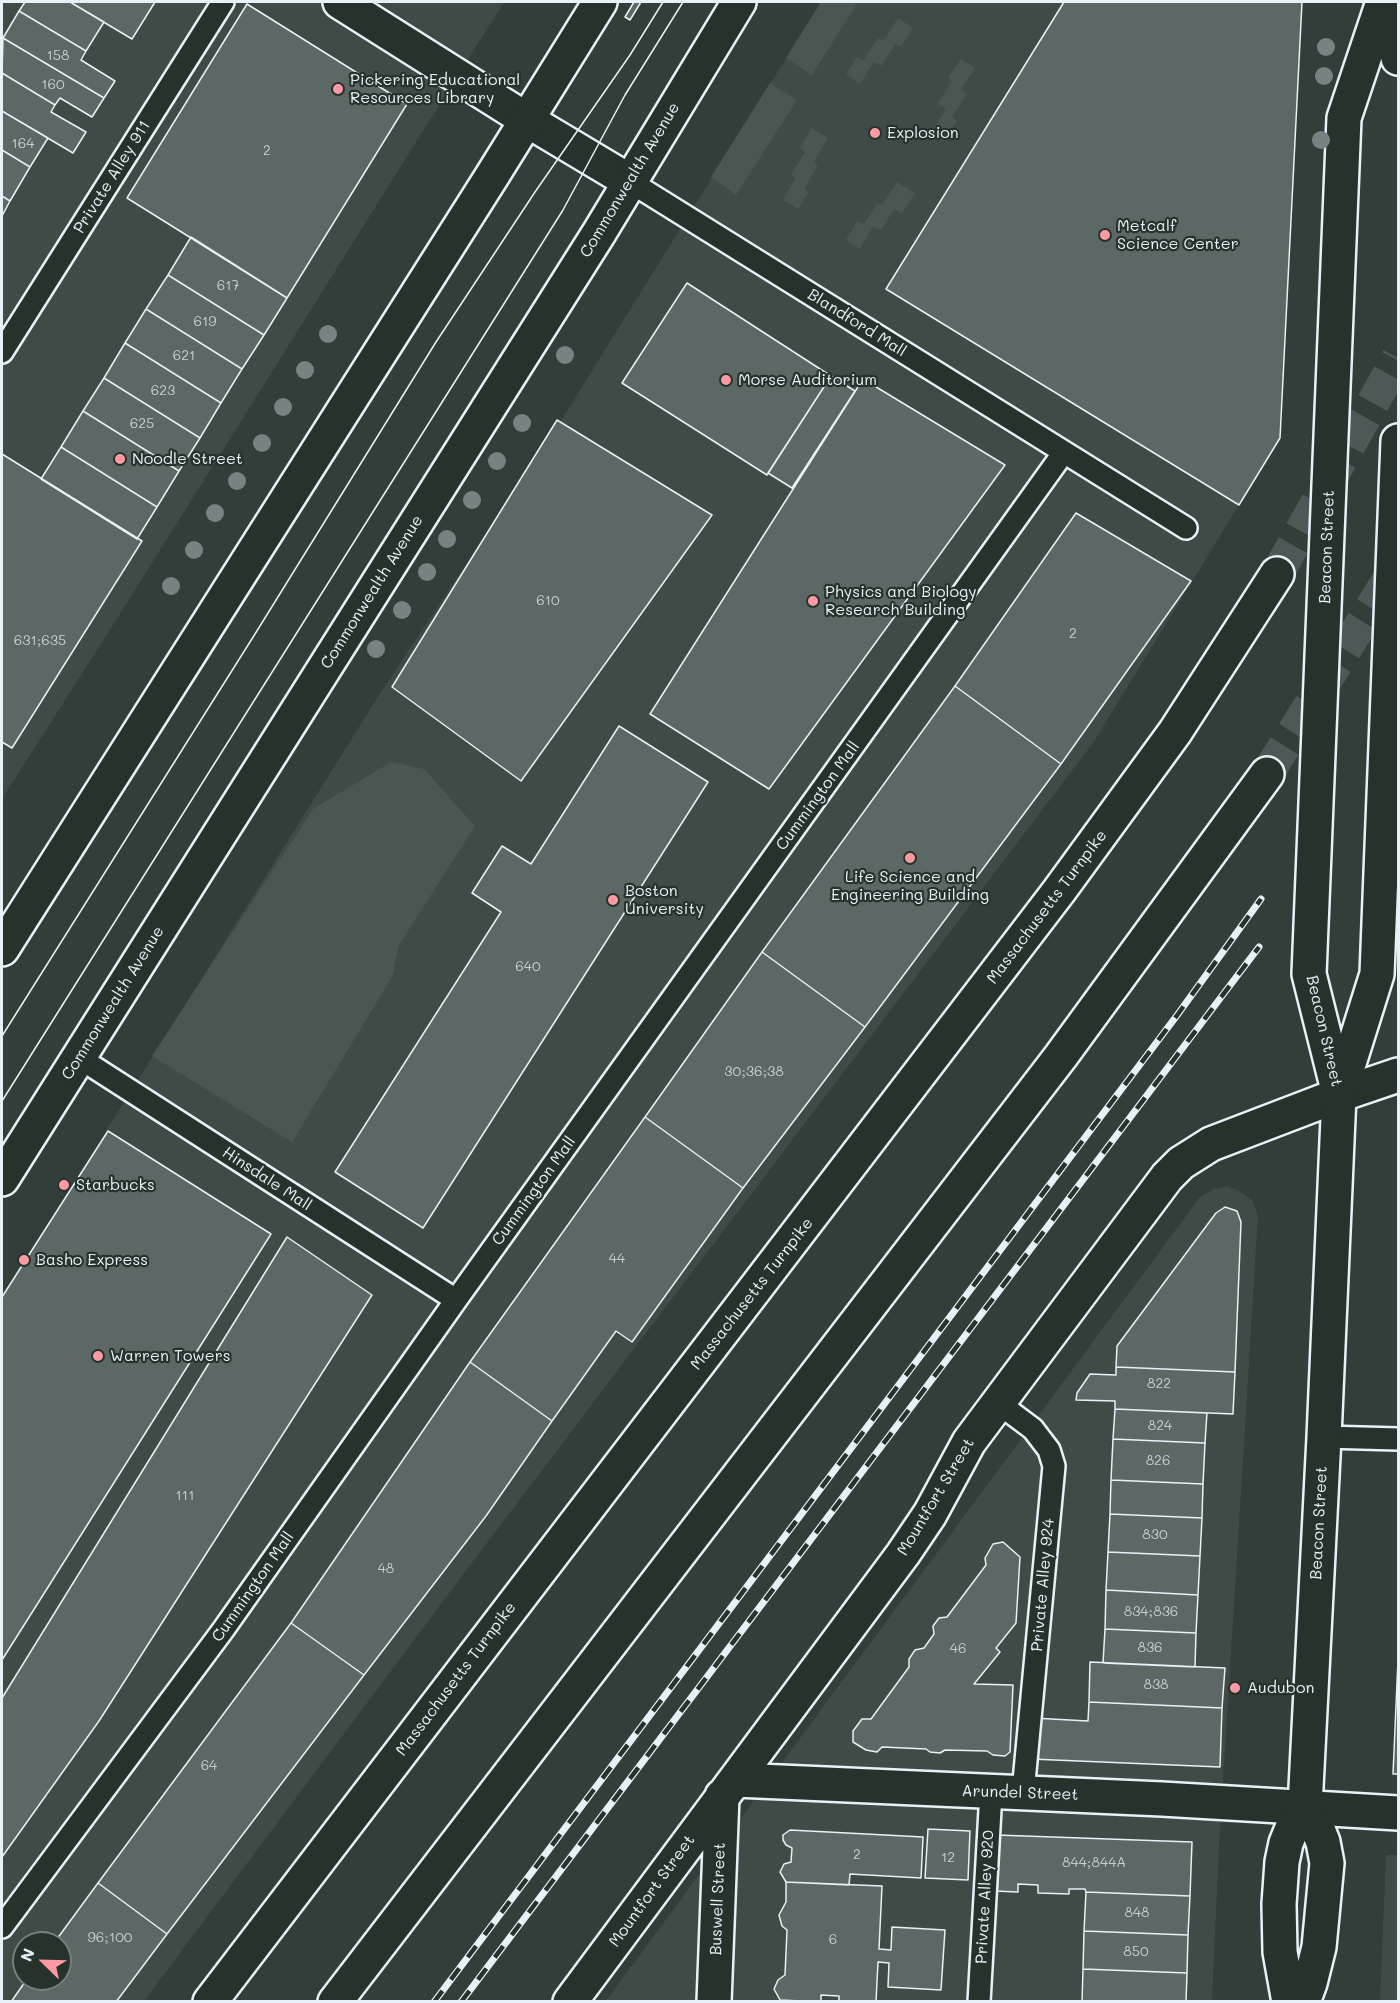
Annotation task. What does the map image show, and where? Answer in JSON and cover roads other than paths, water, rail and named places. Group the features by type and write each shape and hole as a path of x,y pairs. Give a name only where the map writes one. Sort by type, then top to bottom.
{"main road":[{"name":"Blandford Mall","path":"340,2 527,120 629,181"},
{"path":"2,950 600,2"},
{"name":"Commonwealth Avenue","path":"2,1179 599,233 739,2"},
{"name":"Beacon Street","path":"1385,2 1398,58"},
{"name":"Beacon Street","path":"1339,1095 1309,974 1344,118 1385,2"},
{"name":"Beacon Street","path":"1289,2001 1280,1952 1279,1904 1282,1862 1286,1843 1305,1807 1339,1095 1377,974 1398,441"},
{"name":"Massachusetts Turnpike","path":"210,2001 948,1039 1086,855 1175,732 1277,574"},
{"path":"335,2001 1061,1056 1267,774"},
{"name":"Mountfort Street","path":"570,2001 903,1554 930,1514 969,1442 997,1402 1148,1200 1181,1163 1211,1144 1339,1095 1398,1076"},
{"name":"Arundel Street","path":"729,1788 1007,1792 1398,1813"},
{"name":"Buswell Street","path":"714,2001 729,1788"},
{"path":"1303,2001 1319,1947 1327,1863 1319,1832 1305,1807"}],"lane":[{"name":"Private Alley 911","path":"2,352 224,2"},
{"name":"Blandford Mall","path":"629,181 1186,528"},
{"name":"Cummington Mall","path":"2,1928 224,1630 456,1300 1064,452"},
{"name":"Hinsdale Mall","path":"78,1057 456,1300"},
{"name":"Private Alley 924","path":"997,1402 1033,1429 1048,1449 1054,1466 1007,1792"},
{"path":"1324,1437 1398,1439"},
{"name":"Private Alley 920","path":"979,2001 1007,1792"}],"tunnel":[{"path":"1277,574 1398,358"},
{"path":"1267,774 1398,565"}],"tram line":[{"path":"2,1036 436,342 535,192 630,55 663,2"},
{"path":"2,1101 563,210 625,95 683,2"}],"railway":[{"path":"434,2002 1178,1014 1261,899"},
{"path":"461,2002 1259,947"}],"place":[{"name":"Pickering Educational Resources Library","path":"338,89"},
{"name":"Explosion","path":"875,133"},
{"name":"Metcalf Science Center","path":"1105,235"},
{"name":"Morse Auditorium","path":"726,380"},
{"name":"Noodle Street","path":"120,459"},
{"name":"Physics and Biology Research Building","path":"813,601"},
{"name":"Life Science and Engineering Building","path":"910,858"},
{"name":"Boston University","path":"613,900"},
{"name":"Starbucks","path":"64,1185"},
{"name":"Basho Express","path":"24,1260"},
{"name":"Warren Towers","path":"98,1356"},
{"name":"Audubon","path":"1235,1688"}]}
